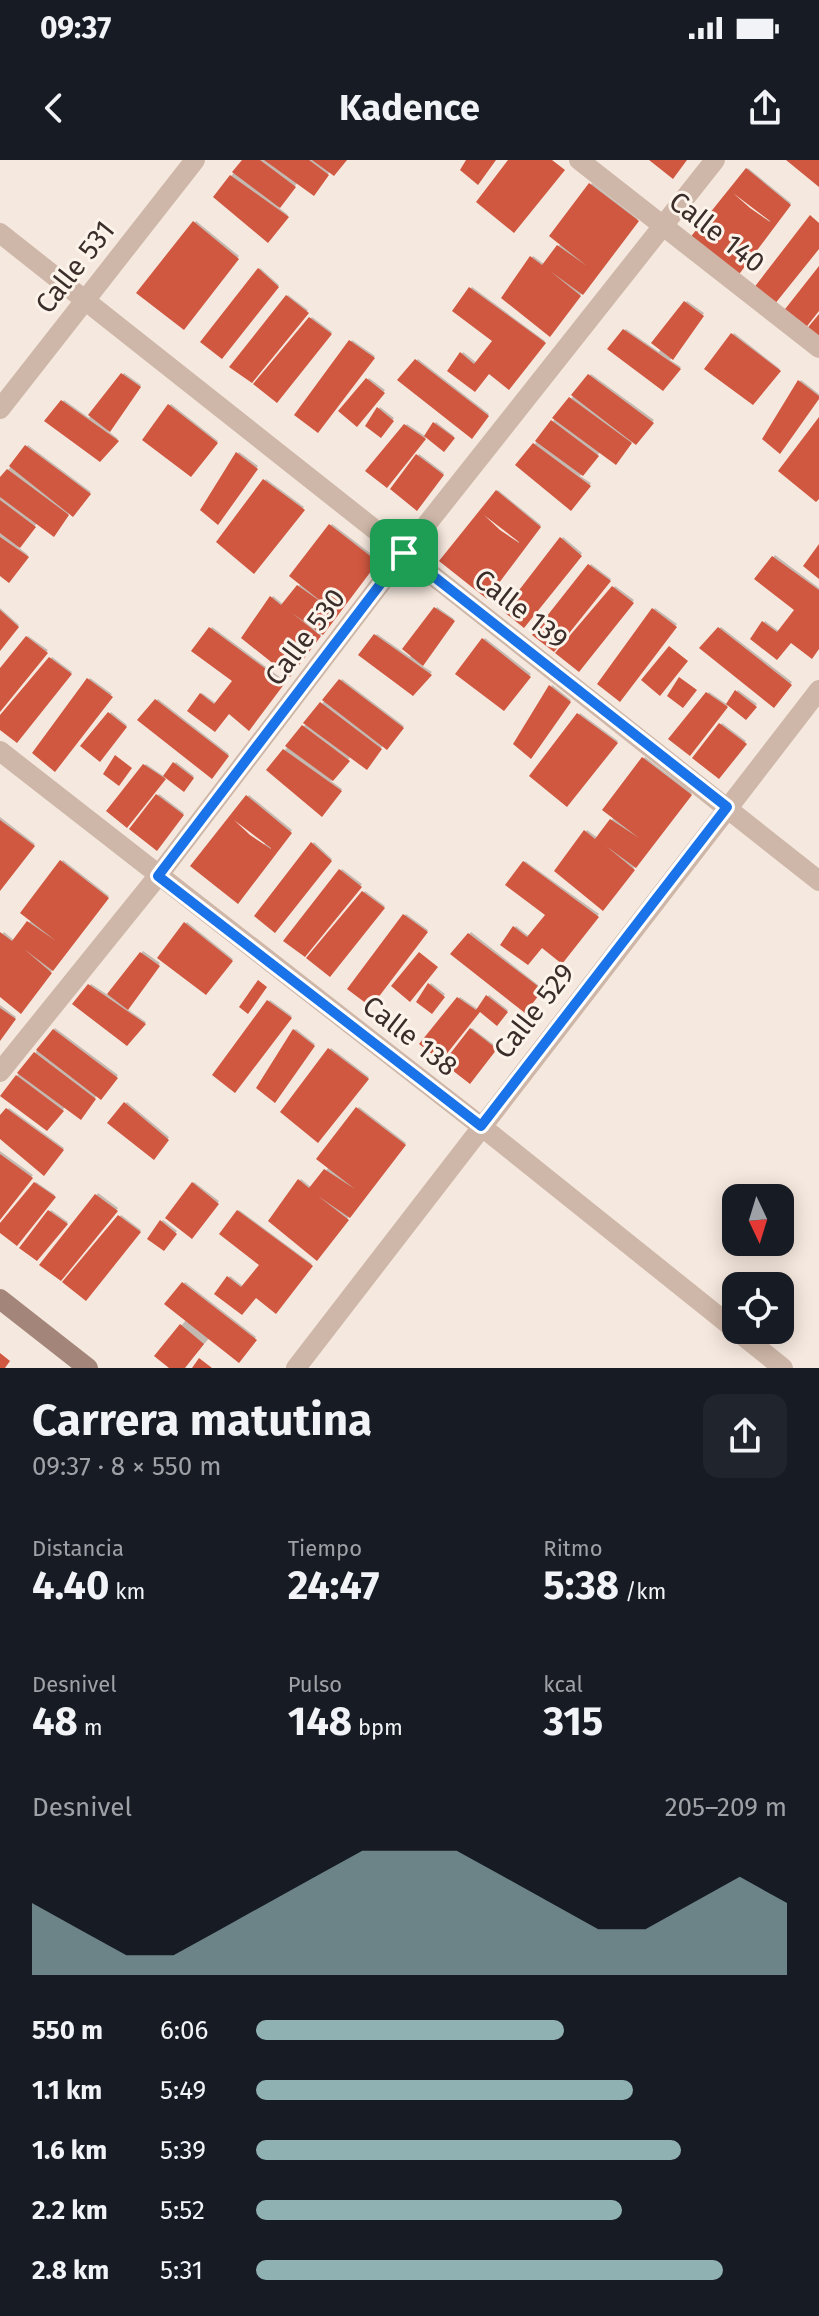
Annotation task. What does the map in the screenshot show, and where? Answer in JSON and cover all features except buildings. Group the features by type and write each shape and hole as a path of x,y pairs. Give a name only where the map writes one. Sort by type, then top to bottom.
{"street":[{"name":"Calle 531","path":"0,409 195,160"},
{"name":"Calle 140","path":"579,160 819,348"},
{"name":"Calle 530","path":"0,1072 158,876 404,553 715,160"},
{"name":"Calle 139","path":"0,233 819,881"},
{"name":"Calle 529","path":"296,1368 819,690"},
{"name":"Calle 138","path":"0,751 481,1126 783,1368"},
{"path":"0,1299 88,1368"}],"route":[{"path":"404,553 727,807 481,1126 158,876 404,553"}]}
